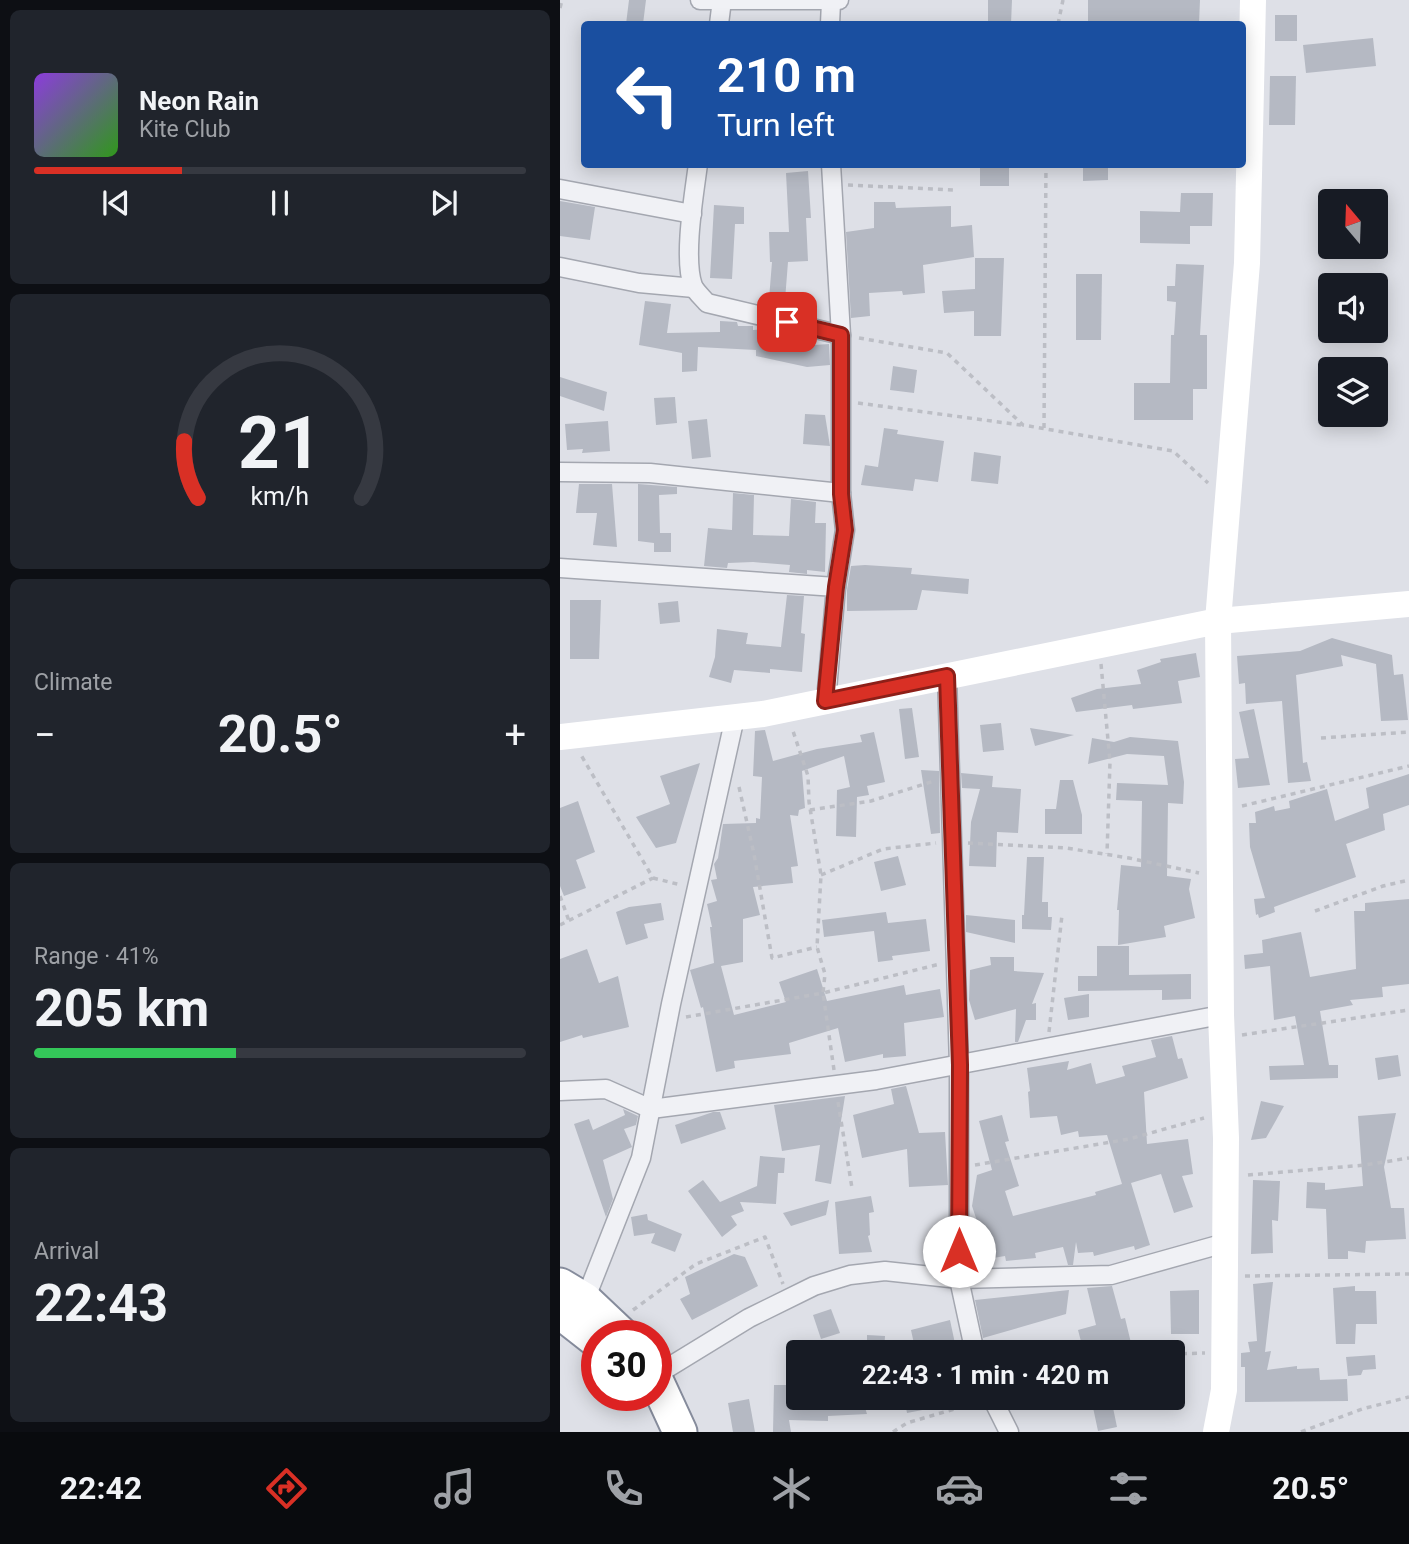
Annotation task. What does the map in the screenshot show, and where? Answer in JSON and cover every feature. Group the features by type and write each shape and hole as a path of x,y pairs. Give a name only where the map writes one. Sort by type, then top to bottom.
{"highway":[{"path":"568,1299 593,1320"},
{"path":"649,1411 657,1432"},
{"path":"671,1411 680,1432"}],"street":[{"path":"700,0 835,1 831,21"},
{"path":"719,21 722,0"},
{"path":"1216,1432 1224,1390 1226,1177 1218,621 1247,263 1253,0"},
{"path":"698,168 690,263 694,288 708,303 841,335"},
{"path":"825,701 836,587 845,530 841,494 841,335 831,168"},
{"path":"560,189 692,214"},
{"path":"560,267 639,282 694,288"},
{"path":"560,472 650,472 841,494"},
{"path":"560,568 836,587"},
{"path":"565,736 786,709 1218,621 1409,604"},
{"path":"947,676 960,1065 959,1279 972,1340"},
{"path":"568,1299 641,1158 734,717"},
{"path":"560,1091 606,1089 651,1109 836,1085 1047,1048 1222,1027"},
{"path":"672,1368 750,1318 814,1286 850,1275 885,1271 959,1279 1111,1275 1225,1243"},
{"path":"997,1410 1009,1432"}],"path":[{"path":"560,8 562,0"},
{"path":"1059,21 1063,0"},
{"path":"1044,429 1046,168"},
{"path":"832,184 955,190"},
{"path":"841,335 947,353 1023,425"},
{"path":"841,401 1023,425 1173,451 1227,502"},
{"path":"1099,645 1110,762 1107,854"},
{"path":"786,709 808,776 810,810 821,875 817,947 825,974 823,993 852,1188"},
{"path":"1321,738 1409,732"},
{"path":"565,736 653,878"},
{"path":"1219,811 1409,766"},
{"path":"810,810 871,801 950,776"},
{"path":"737,780 754,853 772,958 817,947"},
{"path":"821,875 883,849 952,842 1066,848 1220,878"},
{"path":"560,925 653,878 697,888"},
{"path":"1315,911 1409,880"},
{"path":"560,896 569,921"},
{"path":"1047,1048 1062,915"},
{"path":"668,1020 823,993 956,960"},
{"path":"1222,1027 1409,1010"},
{"path":"959,1167 1129,1139 1225,1112"},
{"path":"1226,1177 1365,1165 1409,1158"},
{"path":"627,1320 695,1264 765,1237 789,1298"},
{"path":"1225,1276 1409,1274"},
{"path":"1185,1354 1225,1352"},
{"path":"1301,1432 1362,1409 1409,1397"},
{"path":"893,1432 907,1423 951,1410"}],"building":[{"path":"629,0 646,0 643,21 626,21"},
{"path":"988,0 1012,0 1011,21 988,21"},
{"path":"1088,0 1200,0 1199,21 1088,21"},
{"path":"1275,15 1297,15 1297,41 1275,41"},
{"path":"1373,38 1376,66 1306,73 1303,45"},
{"path":"1270,76 1296,76 1295,125 1269,125"},
{"path":"980,168 1009,168 1009,186 980,186"},
{"path":"1083,168 1108,168 1108,180 1083,181"},
{"path":"808,171 811,218 806,218 808,261 788,262 785,300 769,299 772,262 769,232 789,232 786,173"},
{"path":"1181,193 1213,193 1212,226 1190,226 1190,244 1140,243 1140,211 1180,212"},
{"path":"560,201 595,207 590,240 560,236"},
{"path":"874,202 895,202 896,208 951,206 951,227 972,225 974,257 923,265 925,293 869,293 870,316 851,318 846,232 874,228"},
{"path":"714,205 744,207 744,224 735,224 732,279 710,278"},
{"path":"975,258 1004,258 1001,336 974,336 974,311 944,313 942,291 975,289"},
{"path":"1176,264 1204,265 1200,335 1207,335 1207,389 1193,389 1193,420 1134,420 1134,383 1170,383 1171,335 1174,335 1176,302 1167,301 1167,286 1175,286"},
{"path":"1076,274 1102,274 1101,340 1076,340"},
{"path":"645,301 671,304 667,333 720,332 720,321 737,322 738,326 753,326 753,330 769,329 774,331 773,333 800,340 799,346 829,344 830,365 807,367 756,356 756,350 698,347 697,371 682,372 682,353 639,345"},
{"path":"893,366 917,370 914,393 890,390"},
{"path":"560,377 607,392 604,411 560,396"},
{"path":"675,397 677,423 656,425 654,398"},
{"path":"805,414 825,415 830,446 803,444"},
{"path":"707,419 711,457 692,459 688,421"},
{"path":"608,421 610,451 582,453 583,449 567,450 565,424"},
{"path":"884,428 898,430 897,434 944,441 938,482 915,479 913,491 861,485 865,465 878,467"},
{"path":"974,452 1001,456 998,484 971,481"},
{"path":"579,484 612,484 617,547 593,545 597,513 576,513"},
{"path":"638,484 677,487 677,494 659,495 660,533 671,533 671,552 654,552 654,543 638,541"},
{"path":"733,493 754,495 753,535 789,536 791,499 816,502 815,523 826,523 825,572 789,572 790,565 753,562 728,563 727,568 704,566 708,528 732,530"},
{"path":"851,566 912,568 911,574 969,579 968,594 922,590 917,610 847,611"},
{"path":"787,595 804,596 802,672 734,670 731,683 709,677 715,657 717,629 748,633 746,644 781,647"},
{"path":"570,600 601,600 599,659 570,659"},
{"path":"678,601 680,622 660,624 658,603"},
{"path":"1332,638 1392,655 1394,675 1403,674 1408,720 1381,721 1376,664 1341,655 1343,666 1296,675 1303,763 1307,762 1311,781 1288,783 1282,701 1246,704 1245,683 1239,684 1237,656 1300,651"},
{"path":"1196,653 1200,677 1178,681 1182,703 1133,709 1132,705 1076,712 1071,698 1097,689 1141,684 1137,670 1161,662 1160,659"},
{"path":"912,708 919,757 905,759 899,709"},
{"path":"1254,709 1270,785 1238,788 1235,759 1249,758 1239,712"},
{"path":"1001,723 1004,750 983,752 980,725"},
{"path":"1030,728 1074,735 1035,746"},
{"path":"765,730 773,761 817,749 862,742 860,735 874,732 885,782 867,786 869,795 857,797 856,837 836,836 837,790 850,787 844,756 802,771 805,808 799,810 798,816 790,815 798,866 791,867 793,883 753,887 760,915 743,919 743,962 721,966 734,1015 786,1002 779,982 817,969 827,1001 904,985 906,995 940,989 944,1017 904,1023 906,1056 883,1058 883,1054 845,1062 838,1028 789,1043 791,1054 734,1061 735,1068 716,1072 703,1007 701,1008 690,970 714,963 712,927 707,904 717,901 711,880 717,879 714,864 718,858 723,824 756,823 756,818 760,819 762,777 753,776 755,731"},
{"path":"1130,737 1178,741 1184,782 1183,804 1168,803 1167,876 1191,879 1189,889 1195,918 1164,926 1166,937 1118,945 1117,910 1121,865 1141,867 1142,801 1116,800 1117,783 1168,785 1164,756 1127,754 1088,764 1092,738 1114,742"},
{"path":"700,763 676,843 656,848 636,817 670,804 660,776"},
{"path":"921,770 939,771 940,833 931,834"},
{"path":"961,773 993,776 992,787 1021,789 1018,833 997,832 996,867 969,866 971,822 980,789 962,788"},
{"path":"1409,774 1409,805 1383,814 1385,830 1346,844 1356,877 1274,907 1275,912 1259,918 1258,914 1256,915 1254,899 1265,898 1250,847 1249,823 1256,823 1255,812 1274,806 1275,811 1290,808 1289,801 1327,789 1335,821 1369,808 1366,788"},
{"path":"1060,780 1073,780 1082,815 1082,834 1045,834 1045,809 1056,809"},
{"path":"578,801 595,852 576,860 586,888 564,896 560,886 560,808"},
{"path":"898,856 906,885 881,891 874,862"},
{"path":"1027,857 1044,857 1042,902 1048,902 1048,917 1052,917 1051,930 1022,929"},
{"path":"1409,899 1409,984 1382,987 1383,997 1350,1000 1353,1005 1320,1011 1329,1065 1338,1065 1338,1078 1270,1080 1269,1066 1304,1065 1295,1016 1274,1020 1270,966 1245,969 1244,955 1263,953 1262,940 1301,932 1310,977 1356,969 1354,911 1365,911 1365,903"},
{"path":"661,903 664,920 644,924 648,938 626,945 616,912 629,907"},
{"path":"886,912 888,923 926,919 930,951 892,956 893,960 878,962 874,931 824,937 822,920"},
{"path":"966,915 1015,920 1015,943 966,932"},
{"path":"1097,946 1129,946 1129,975 1191,974 1191,999 1162,1000 1162,990 1078,991 1078,976 1097,976"},
{"path":"587,949 599,983 618,976 629,1027 583,1038 582,1035 560,1042 560,959"},
{"path":"990,957 1014,957 1014,971 1044,973 1032,1004 1036,1003 1036,1020 1026,1020 1018,1042 1015,1042 1016,1009 975,1020 969,1000 970,970 991,965"},
{"path":"1089,994 1089,1017 1068,1020 1064,998"},
{"path":"1172,1036 1178,1059 1182,1058 1188,1078 1144,1092 1147,1144 1188,1139 1193,1174 1182,1176 1193,1207 1174,1213 1161,1174 1131,1183 1150,1245 1135,1250 1134,1246 1094,1256 1093,1252 1078,1253 1076,1242 1073,1265 1068,1265 1063,1247 1035,1253 1036,1258 1006,1261 1005,1256 981,1260 976,1231 980,1230 972,1206 977,1175 992,1170 979,1121 1002,1115 1009,1141 1005,1142 1019,1186 1005,1191 1013,1216 1096,1195 1095,1192 1122,1184 1107,1135 1079,1137 1078,1131 1061,1135 1057,1116 1030,1118 1027,1068 1069,1061 1067,1070 1091,1063 1096,1084 1125,1076 1122,1066 1156,1057 1151,1040"},
{"path":"1398,1055 1401,1076 1378,1080 1375,1058"},
{"path":"906,1086 919,1133 945,1132 948,1185 909,1187 907,1149 862,1158 853,1115 894,1104 891,1089"},
{"path":"845,1096 831,1184 815,1181 820,1145 782,1151 774,1105"},
{"path":"1261,1101 1284,1106 1266,1138 1251,1140"},
{"path":"623,1109 638,1116 636,1125 624,1129 632,1147 603,1160 613,1199 606,1217 574,1124 589,1119 593,1130 625,1115"},
{"path":"720,1112 726,1129 681,1144 675,1125"},
{"path":"1396,1113 1384,1167 1391,1208 1404,1208 1406,1239 1366,1241 1365,1253 1348,1251 1348,1259 1328,1259 1326,1209 1306,1208 1307,1182 1325,1183 1325,1190 1363,1186 1358,1116"},
{"path":"760,1156 785,1158 784,1173 778,1173 776,1204 740,1202 744,1211 731,1216 737,1225 722,1237 688,1191 703,1180 720,1202 757,1186"},
{"path":"1253,1180 1280,1181 1278,1221 1272,1220 1273,1253 1251,1254"},
{"path":"871,1196 874,1212 869,1213 868,1236 872,1252 839,1254 835,1202"},
{"path":"829,1200 826,1215 791,1226 783,1213"},
{"path":"647,1214 648,1220 682,1234 675,1252 651,1243 655,1233 634,1236 631,1217"},
{"path":"734,1254 745,1257 758,1286 692,1320 680,1299 690,1294 685,1277"},
{"path":"1273,1282 1265,1352 1271,1351 1267,1370 1297,1366 1297,1369 1319,1368 1320,1380 1347,1379 1348,1401 1245,1402 1245,1367 1241,1367 1241,1353 1250,1352 1248,1342 1257,1341 1253,1284"},
{"path":"1112,1286 1130,1340 1081,1340 1078,1330 1096,1325 1087,1288"},
{"path":"1355,1286 1355,1291 1376,1291 1377,1324 1356,1324 1355,1344 1336,1344 1333,1288"},
{"path":"1069,1290 1066,1314 983,1338 975,1300"},
{"path":"1199,1290 1199,1334 1171,1334 1170,1291"},
{"path":"831,1309 840,1333 821,1339 813,1315"},
{"path":"950,1320 954,1340 913,1340 911,1330"},
{"path":"867,1335 885,1336 885,1340 867,1340"},
{"path":"1375,1355 1376,1369 1363,1370 1361,1375 1348,1376 1346,1357"},
{"path":"774,1385 786,1385 786,1410 866,1410 867,1414 828,1416 828,1421 789,1420 791,1432 773,1432"},
{"path":"749,1399 755,1432 733,1432 728,1403"},
{"path":"1094,1410 1113,1410 1117,1427 1098,1431"}],"route":[{"path":"787,322 841,335 841,494 845,530 836,587 825,701 947,676 960,1065 959,1251"}]}
